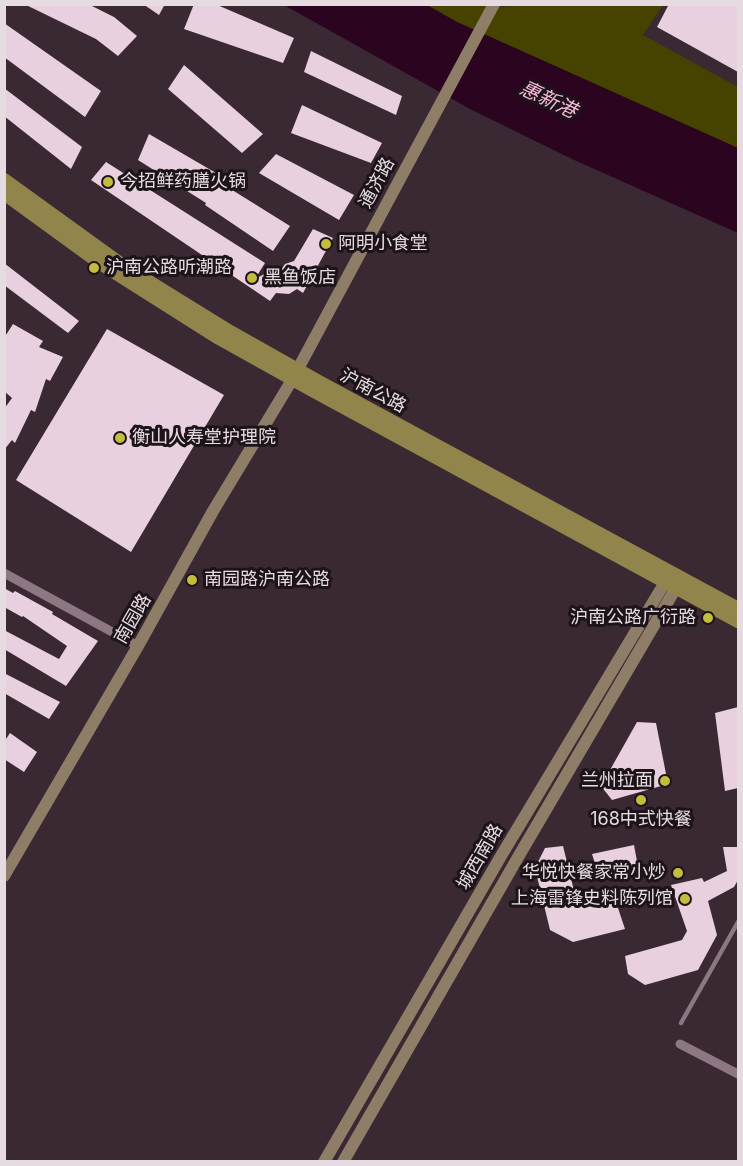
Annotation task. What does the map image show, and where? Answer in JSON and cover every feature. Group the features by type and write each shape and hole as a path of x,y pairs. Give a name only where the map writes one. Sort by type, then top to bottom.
{"main road":[{"name":"通济路","path":"295,375 494,4"},
{"name":"沪南公路","path":"4,180 139,276 295,375"},
{"name":"沪南公路","path":"4,193 125,280 219,338 295,375 673,580 738,621"},
{"name":"南园路","path":"4,876 138,646 219,501 295,375"},
{"name":"沪南公路","path":"673,580 738,609"},
{"name":"城西南路","path":"324,1161 501,856 673,580"},
{"name":"城西南路","path":"343,1161 511,869 673,580"}],"street":[{"path":"4,573 138,646"},
{"path":"680,1044 738,1074"}],"lane":[{"path":"681,1023 738,922"}],"shaded area":[{"path":"506,4 663,5 643,35 738,87 738,148 457,22 427,5 498,5 504,8"}],"water":[{"name":"惠新港","path":"284,5 427,5 457,22 738,148 738,233 572,159 472,110"}],"building":[{"path":"24,4 88,4 114,17 137,36 118,56 96,39"},
{"path":"143,4 165,4 159,15"},
{"path":"194,4 215,4 294,38 283,63 184,29"},
{"path":"669,4 738,4 738,72 657,27"},
{"path":"4,23 101,91 85,117 4,57"},
{"path":"311,51 402,96 396,115 304,72"},
{"path":"184,65 263,134 242,153 168,89"},
{"path":"4,88 82,147 71,169 4,116"},
{"path":"302,105 382,143 371,163 291,133"},
{"path":"149,134 216,173 213,178 290,226 273,251 205,205 206,203 138,160"},
{"path":"276,154 354,195 339,220 259,173"},
{"path":"106,162 265,263 255,279 274,269 279,273 285,264 294,261 313,229 333,238 303,293 297,289 289,294 276,293 270,301 91,180"},
{"path":"4,263 79,321 68,333 4,285"},
{"path":"13,324 43,341 39,347 63,357 50,381 46,379 35,412 31,410 15,443 12,440 4,450 4,409 12,398 4,391 4,338"},
{"name":"衡山人寿堂护理院","path":"107,329 224,395 131,552 16,480"},
{"path":"4,588 13,593 15,591 53,612 52,614 98,641 66,686 4,649 4,630 59,659 67,646 23,616 4,607"},
{"path":"4,673 60,702 49,719 4,693"},
{"path":"738,707 738,788 725,791 715,713"},
{"path":"637,722 656,723 668,784 612,800 601,786"},
{"path":"10,733 37,752 24,772 4,759 4,742"},
{"path":"634,845 639,872 600,879 592,854"},
{"path":"563,846 578,907 615,899 625,929 573,942 550,930 535,868 545,848"},
{"path":"723,847 738,847 738,880 734,887 708,901 717,935 698,970 645,985 628,974 625,956 682,940 687,931 671,885 702,878 704,882 727,871"}],"place":[{"name":"今招鲜药膳火锅","path":"108,182"},
{"name":"阿明小食堂","path":"326,244"},
{"name":"沪南公路听潮路","path":"94,268"},
{"name":"黑鱼饭店","path":"252,278"},
{"name":"衡山人寿堂护理院","path":"120,438"},
{"name":"南园路沪南公路","path":"192,580"},
{"name":"沪南公路广衍路","path":"708,618"},
{"name":"兰州拉面","path":"665,781"},
{"name":"168中式快餐","path":"641,800"},
{"name":"华悦快餐家常小炒","path":"678,873"},
{"name":"上海雷锋史料陈列馆","path":"685,899"}]}
